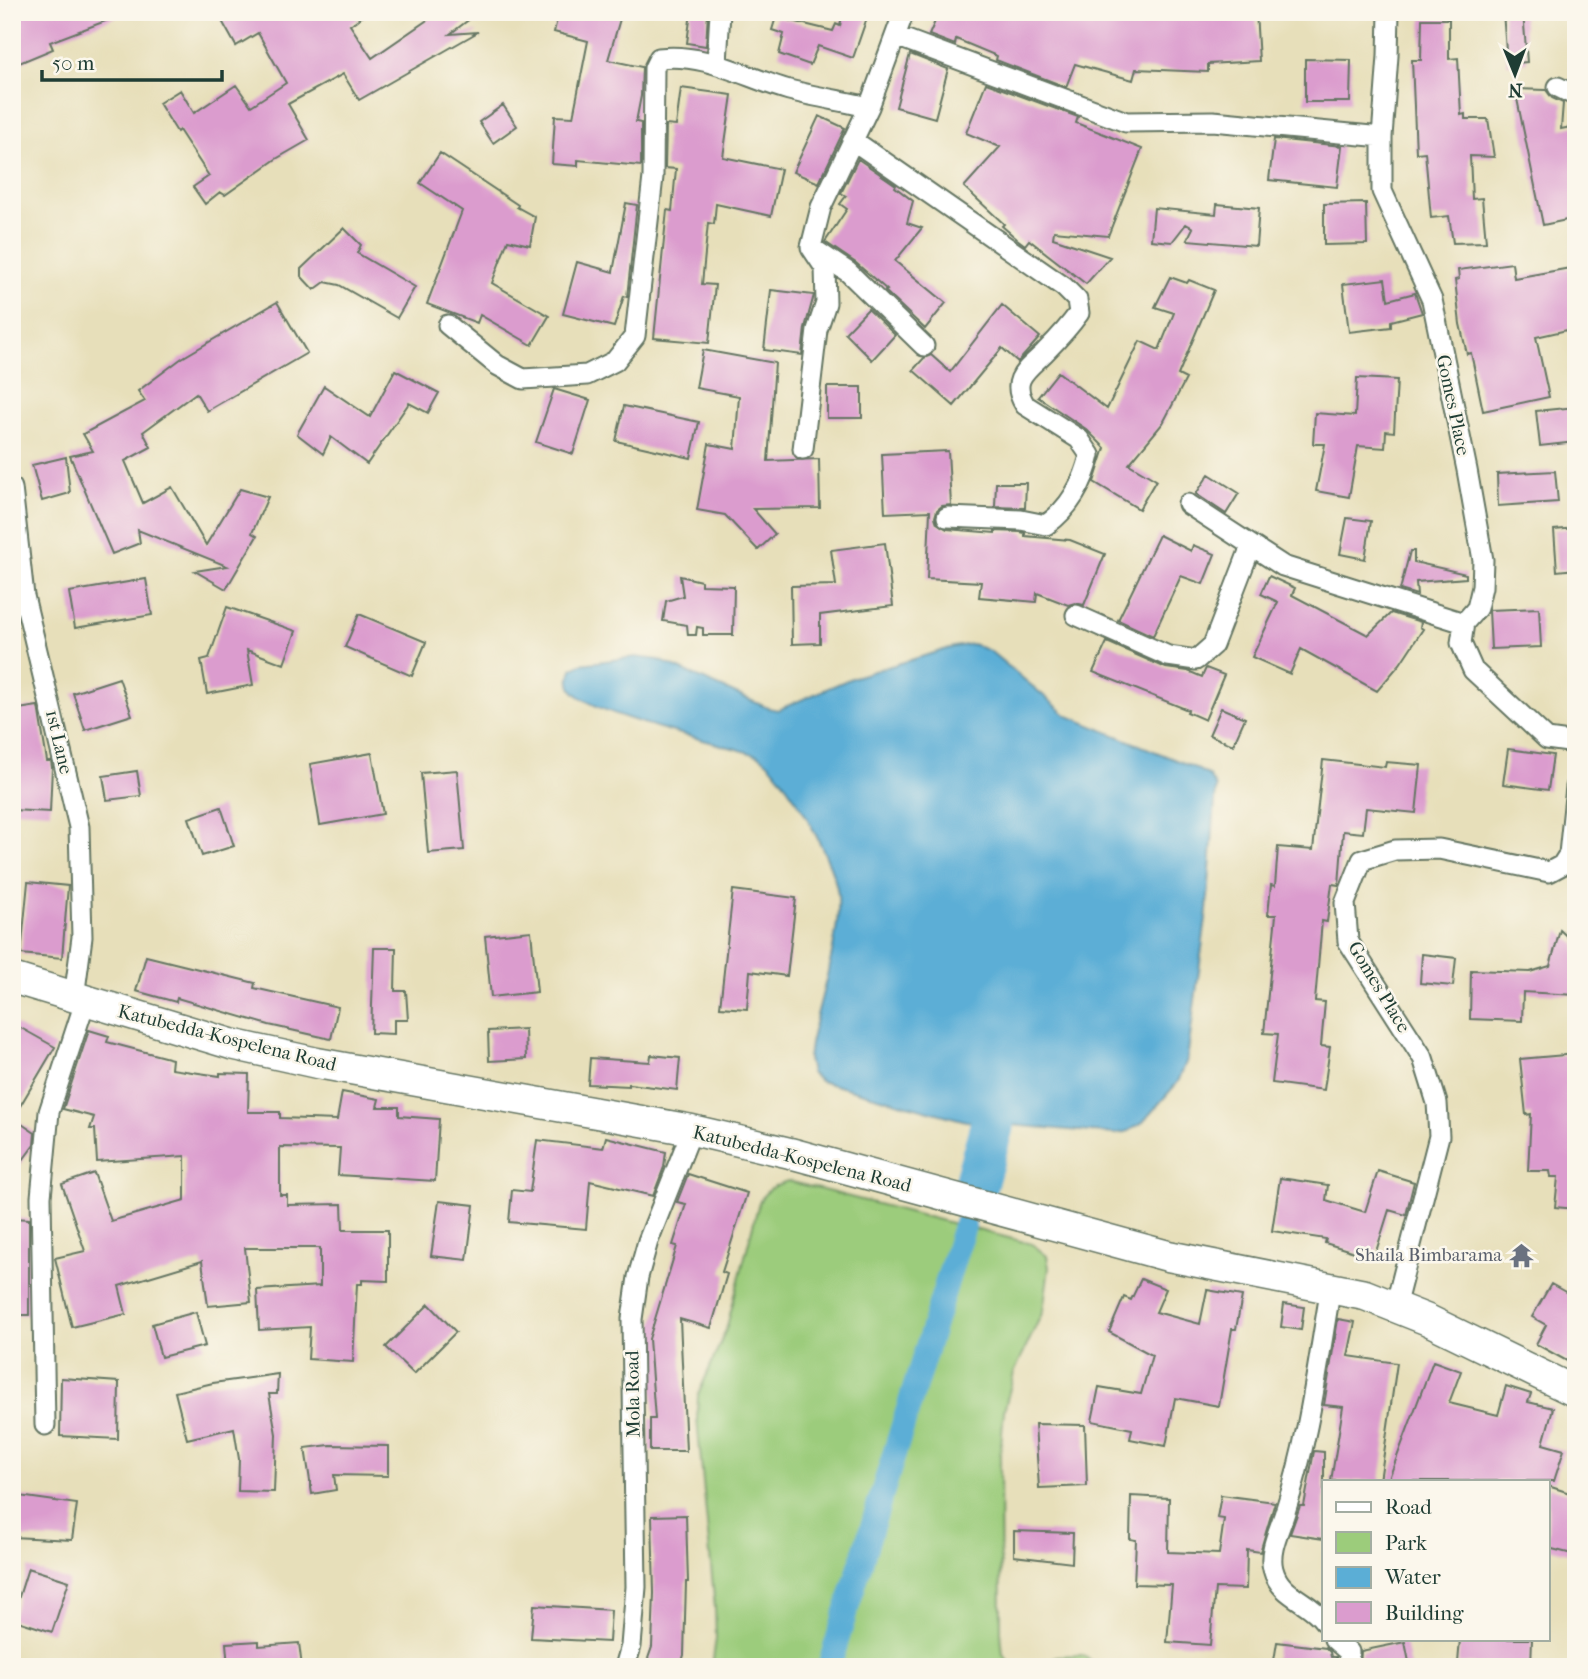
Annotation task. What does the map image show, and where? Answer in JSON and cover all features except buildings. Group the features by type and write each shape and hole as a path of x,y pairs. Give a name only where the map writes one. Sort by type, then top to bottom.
{"main road":[{"name":"Katubedda-Kospelena Road","path":"12,978 231,1044 317,1063 692,1130 790,1153 1168,1256 1365,1295 1576,1392"}],"street":[{"path":"717,63 720,12"},
{"path":"803,449 817,330 826,303 825,268 811,247 821,207 855,141 904,12"},
{"name":"Gomes Place","path":"1389,12 1382,136 1382,191 1432,300 1467,470 1483,560 1482,587 1477,608 1464,623"},
{"path":"896,36 1126,122 1213,121 1382,136"},
{"path":"448,325 497,365 523,379 587,375 615,361 635,336 653,177 654,68 659,58 675,56 717,63 788,89 869,107"},
{"path":"855,141 1064,287 1077,300 1079,313 1073,322 1045,353 1024,371 1019,383 1019,397 1025,405 1079,439 1090,456 1085,476 1061,515 1046,525 1021,520 947,517"},
{"path":"811,247 848,272 924,346"},
{"name":"1st Lane","path":"12,488 24,597 79,827 82,937 79,1000 49,1112 41,1196 45,1425"},
{"path":"1188,504 1283,566 1464,623 1461,643 1473,670 1547,739 1576,743"},
{"path":"1076,615 1168,656 1196,660 1213,645 1251,546"},
{"name":"Gomes Place","path":"1395,1307 1439,1136 1437,1103 1423,1058 1348,941 1345,903 1362,860 1395,849 1439,849 1549,872 1562,865 1569,854 1576,788"},
{"name":"Mola Road","path":"625,1667 631,1646 636,1587 632,1319 638,1277 648,1241 692,1130"},
{"path":"1322,1619 1285,1591 1272,1567 1272,1559 1304,1446 1331,1287"},
{"path":"1335,1640 1349,1652 1348,1667"}],"green space":[{"path":"788,1181 1032,1244 1047,1256 1049,1268 1043,1311 1014,1373 1004,1411 1000,1457 1001,1633 1003,1654 1013,1667 712,1667 716,1638 715,1608 697,1419 698,1395 726,1330 759,1202 771,1188"},
{"path":"1082,1655 1101,1667 1039,1667 1057,1656"}],"water":[{"path":"972,644 990,651 1068,716 1193,767 1208,775 1216,787 1207,911 1187,1060 1178,1082 1143,1122 1129,1131 1115,1134 966,1121 820,1081 811,1073 808,1059 833,949 838,895 828,860 797,801 776,771 760,756 658,728 603,709 583,699 572,689 570,681 572,669 581,664 636,657 659,660 778,710 854,677"}],"waterway":[{"path":"975,1186 992,1125"},
{"path":"829,1667 964,1226"}],"place":[{"name":"Shaila Bimbarama","path":"1522,1255"}]}
